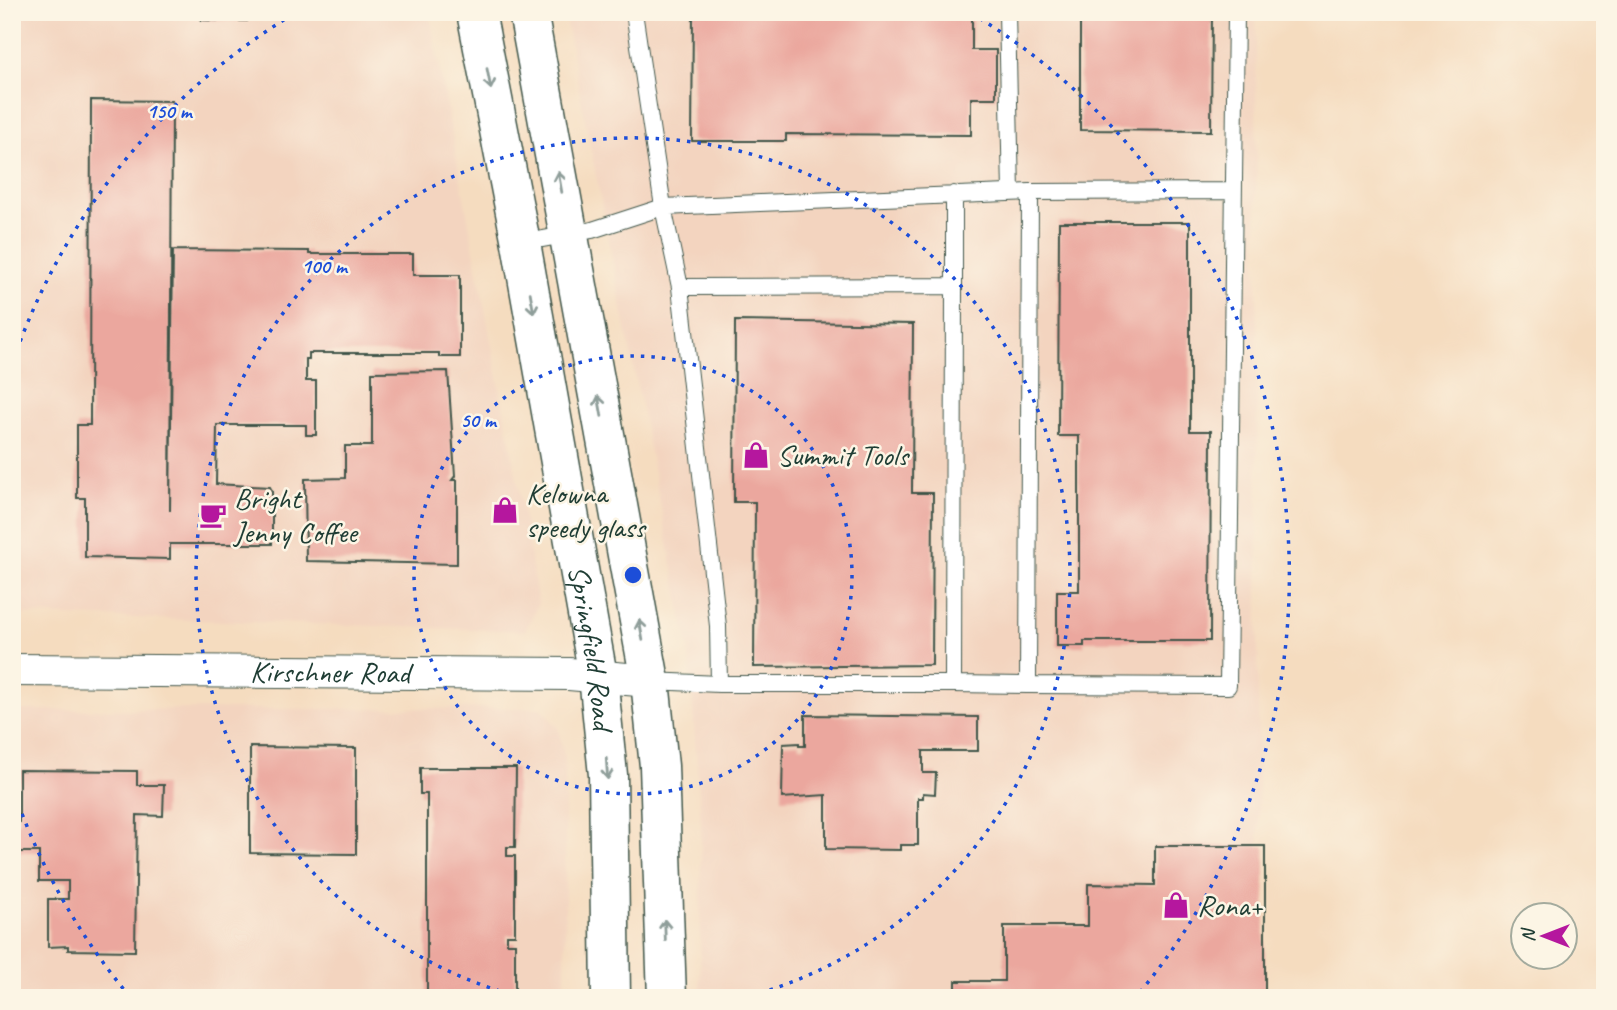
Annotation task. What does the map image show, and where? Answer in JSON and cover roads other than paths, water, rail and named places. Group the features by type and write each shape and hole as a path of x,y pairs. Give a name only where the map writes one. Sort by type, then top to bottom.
{"main road":[{"name":"Springfield Road","path":"476,12 521,243 598,676 608,775 611,998"},
{"name":"Springfield Road","path":"528,12 650,681 659,766 667,998"}],"street":[{"name":"Kirschner Road","path":"12,670 598,676 650,681"}],"lane":[{"path":"634,12 663,207 680,288 718,626 719,684"},
{"path":"1007,12 1011,193"},
{"path":"650,681 719,684 1228,686 1236,12"},
{"path":"521,243 592,230 663,207 954,194 1233,191"},
{"path":"1028,685 1030,192"},
{"path":"953,684 954,194"},
{"path":"680,288 954,286"}],"place":[{"name":"Summit Tools","path":"756,455"},
{"name":"Kelowna speedy glass","path":"505,510"},
{"name":"Bright Jenny Coffee","path":"213,515"},
{"name":"Rona+","path":"1176,905"}]}
